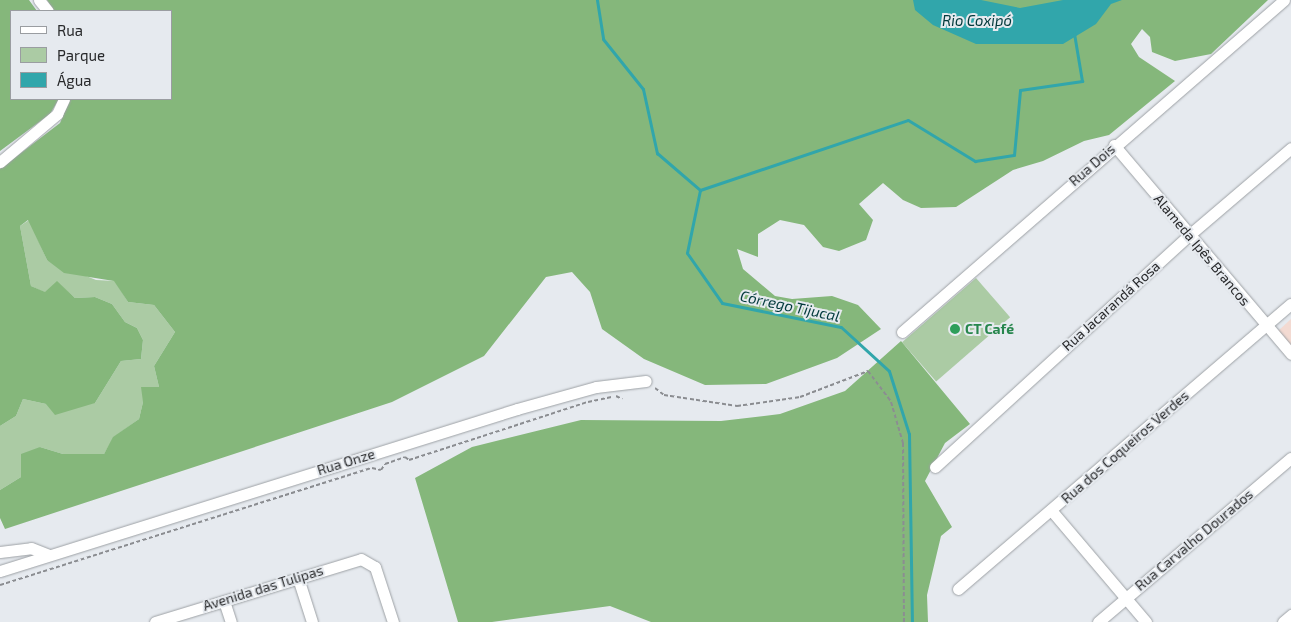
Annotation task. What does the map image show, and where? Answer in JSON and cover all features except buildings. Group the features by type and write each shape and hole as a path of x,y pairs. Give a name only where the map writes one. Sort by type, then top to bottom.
{"street":[{"name":"Rua Dois","path":"902,332 1114,145 1284,0"},
{"path":"0,162 57,114 64,100"},
{"name":"Alameda Ipês Brancos","path":"1114,145 1188,236 1291,354"},
{"name":"Rua Jacarandá Rosa","path":"935,467 1188,236 1291,148"},
{"name":"Rua dos Coqueiros Verdes","path":"958,589 1291,304"},
{"name":"Rua Onze","path":"0,571 517,409 596,387 646,381"},
{"name":"Rua Carvalho Dourados","path":"1098,622 1291,458"},
{"path":"1051,510 1146,622"},
{"path":"0,552 31,548 49,555"},
{"name":"Avenida das Tulipas","path":"155,622 356,559 372,563 393,622"},
{"path":"298,578 312,622"},
{"path":"224,601 230,622"},
{"path":"1283,622 1291,615"}],"path":[{"path":"646,381 664,395 737,406 800,396 868,371 891,402 903,443 904,622"},
{"path":"0,585 362,471 381,470 385,464 398,459 409,460 588,402 617,396 622,399"}],"shaded area":[{"path":"1291,319 1291,346 1278,331"}],"green space":[{"path":"0,0 29,0 36,10 10,10 10,100 58,100 50,114 0,151"},
{"path":"47,0 1268,0 1211,54 1175,61 1152,52 1150,37 1142,29 1131,44 1139,57 1175,81 1109,135 1084,141 1043,161 1013,170 956,207 921,208 903,200 883,183 859,204 873,220 866,240 839,251 823,247 804,225 780,220 758,234 758,257 737,249 743,269 775,296 792,299 832,296 858,305 881,329 837,358 766,384 705,385 644,359 602,329 590,292 572,272 546,277 484,356 392,402 5,529 0,518 0,490 21,477 21,454 40,447 63,454 104,454 113,437 139,419 143,402 141,387 159,387 154,366 175,332 154,305 128,302 114,281 64,273 47,260 28,220 20,226 31,286 45,292 57,281 75,298 95,297 112,304 125,322 137,328 143,340 141,359 121,361 95,403 55,415 46,404 23,399 16,416 0,426 0,169 60,123 70,100 172,100 172,10 53,10"},
{"path":"29,220 47,260 96,280 115,281 128,302 154,305 175,332 154,366 159,387 143,402 139,419 114,437 104,454 63,454 40,447 21,477 0,490 0,426 16,416 23,399 46,404 95,403 121,361 141,359 143,340 137,328 125,322 112,304 95,297 75,298 57,282 46,293 31,286 20,226"},
{"name":"CT Café","path":"976,278 1010,317 936,382 902,342"},
{"path":"901,341 970,424 945,443 925,481 952,527 941,536 927,595 928,622 651,622 610,606 492,622 458,622 415,478 472,447 581,420 721,421 780,414 845,391"}],"water":[{"name":"Rio Coxipó","path":"913,0 981,0 1020,8 1063,0 1122,0 1111,4 1096,24 1063,44 976,44 933,25 915,10"}],"waterway":[{"name":"Córrego Tijucal","path":"597,0 603,39 643,89 657,153 700,190 687,253 722,303 841,327 889,371 909,434 912,622"},
{"name":"Córrego Tijucal","path":"700,190 908,120 975,161 1014,155 1020,90 1082,81 1074,33"}],"place":[{"name":"CT Café","path":"955,329"}]}
